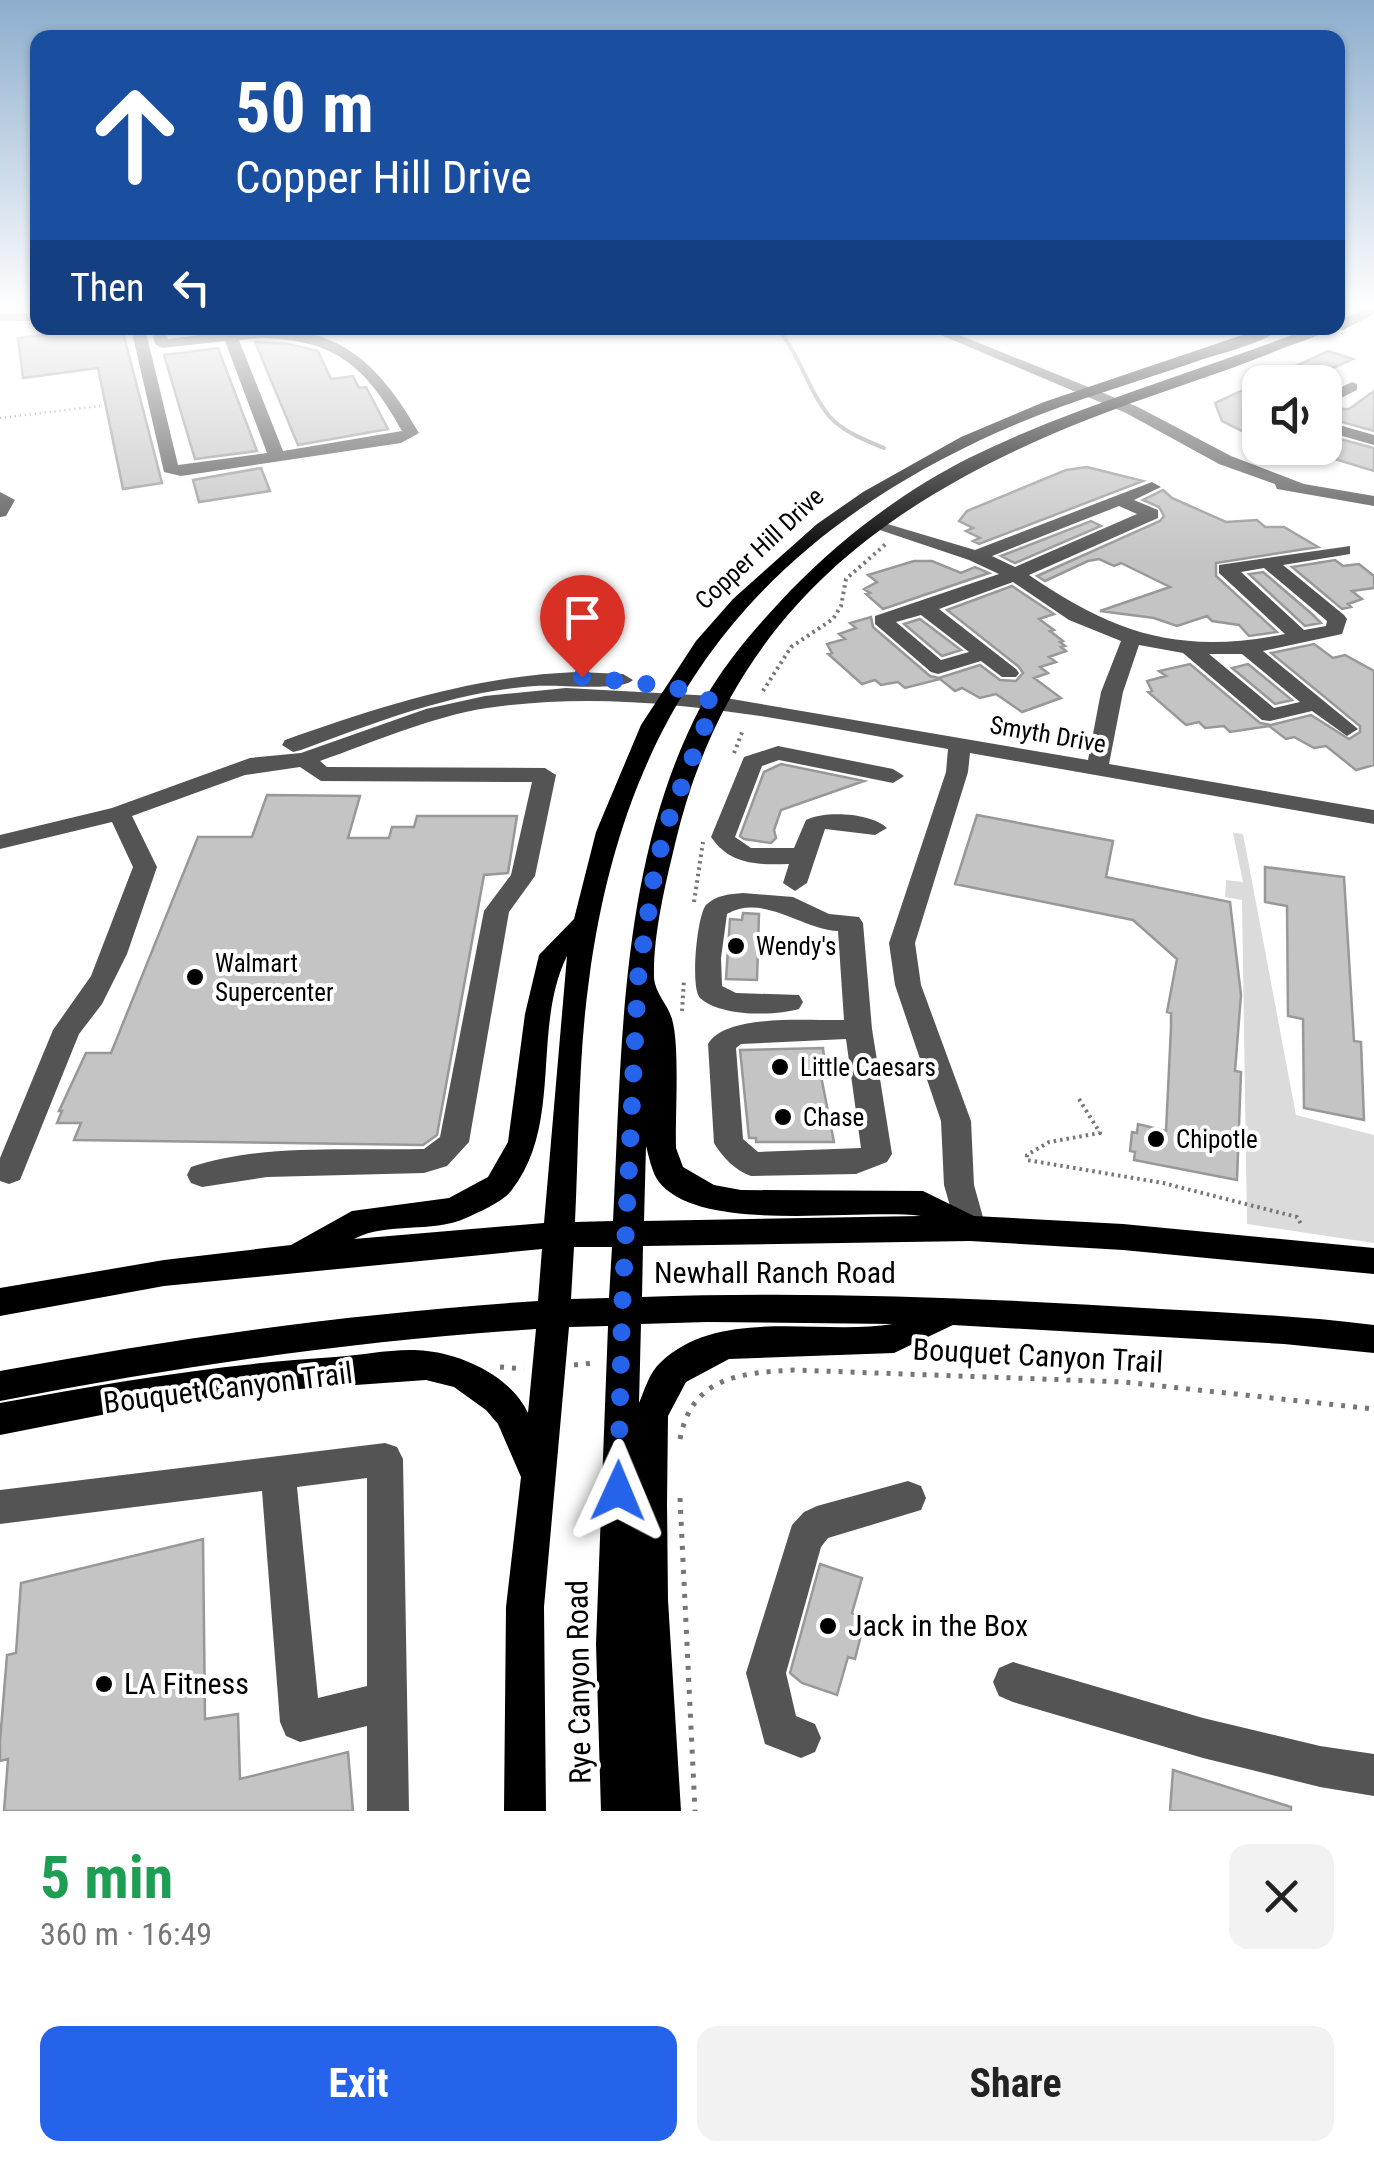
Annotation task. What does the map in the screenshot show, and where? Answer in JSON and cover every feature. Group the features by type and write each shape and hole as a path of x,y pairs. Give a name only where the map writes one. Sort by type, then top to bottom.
{"main road":[{"name":"Copper Hill Drive","path":"550,1367 568,1068 584,924 616,810 669,694 716,630 757,588 852,506 947,450 1085,393"},
{"path":"622,1311 638,978 655,870 667,824 714,702 767,630 806,586 874,525 978,460 1147,393"},
{"path":"290,1258 363,1220 454,1210 499,1185 523,1142 539,1014 552,955 584,924"},
{"path":"638,978 659,1020 660,1148 670,1174 684,1186 710,1198 741,1202 924,1202 970,1228"},
{"name":"Newhall Ranch Road","path":"0,1302 164,1274 290,1258 558,1234 970,1228 1123,1236 1374,1261"},
{"path":"660,1811 649,1504 651,1416 664,1383 674,1371 701,1354 729,1345 894,1339 952,1310"},
{"name":"Newhall Ranch Road","path":"0,1386 308,1335 552,1313 952,1310 1374,1339"},
{"name":"Rye Canyon Road","path":"622,1311 616,1630 622,1811"},
{"path":"0,1419 152,1390 257,1377 426,1365 463,1374 498,1398 511,1414 536,1473"},
{"name":"Rye Canyon Road","path":"525,1811 526,1607 536,1473 550,1367"}],"street":[{"path":"153,393 170,468 182,470 401,438 410,433 385,393"},
{"path":"252,393 277,456"},
{"path":"1085,393 1228,469 1374,501"},
{"path":"1342,431 1374,440"},
{"path":"976,556 1152,487"},
{"path":"0,498 6,500 0,512"},
{"path":"982,654 938,668 882,620 926,608 1014,574 1152,514 1122,500"},
{"path":"1093,512 1120,528"},
{"path":"874,525 976,556 1014,574 1076,616 1132,638 1188,648 1247,648 1335,630 1337,619 1268,562"},
{"path":"1300,637 1226,569 1344,550"},
{"path":"926,608 1009,673"},
{"path":"1097,770 1112,692 1132,638"},
{"path":"1188,648 1270,714 1317,704"},
{"path":"1247,648 1348,729"},
{"path":"246,770 291,746 413,701 489,683 582,677 669,694"},
{"path":"0,842 120,813 246,770 305,760 434,714 485,702 566,694 669,694"},
{"name":"Smyth Drive","path":"669,694 1374,817"},
{"path":"959,746 957,772 902,942 908,985 956,1120 960,1185 970,1228"},
{"path":"804,856 742,855 728,848 723,838 752,762 778,753 892,776"},
{"path":"202,1175 267,1166 424,1161 446,1151 454,1142 497,911 523,876 545,775 321,774 305,760"},
{"path":"9,1172 67,1030 84,1014 137,894 145,867 120,813"},
{"path":"795,883 814,825 823,820 875,828"},
{"path":"790,1002 732,1002 709,991 706,983 715,911 743,901 793,905 824,922 850,923 858,1029 877,1154 856,1162 751,1164 729,1143 722,1044 735,1034 858,1029"},
{"path":"0,1507 384,1458 388,1811"},
{"path":"278,1472 300,1722 387,1700"},
{"path":"801,1738 780,1730 766,1673 804,1538 817,1524 908,1498"},
{"path":"1013,1682 1221,1744 1350,1774 1374,1774"}],"path":[{"path":"0,418 100,406"},
{"path":"1079,1100 1100,1133 1048,1142 1027,1154 1027,1160 1161,1180 1297,1217 1300,1224"},
{"path":"504,1365 519,1369 623,1361"},
{"name":"Bouquet Canyon Trail","path":"678,1449 682,1424 692,1402 702,1393 737,1376 802,1371 940,1372 1159,1383 1374,1408"},
{"path":"679,1488 694,1811"}],"shaded area":[{"path":"1233,833 1243,834 1296,1115 1374,1135 1374,1243 1247,1224 1242,900 1225,897 1226,880 1243,882"}],"building":[{"path":"103,393 139,393 162,483 123,489"},
{"path":"175,393 235,393 257,451 195,459"},
{"path":"276,393 369,393 388,429 298,445"},
{"path":"1242,393 1242,431 1222,421 1215,403"},
{"path":"1374,393 1374,431 1342,422 1342,409 1349,409"},
{"path":"1342,440 1374,448 1374,471 1342,461"},
{"path":"1087,467 1143,481 979,544 973,541 980,538 966,531 973,528 959,521 967,511 1066,470"},
{"path":"261,468 270,491 199,502 193,480"},
{"path":"1163,490 1172,498 1226,522 1257,520 1265,527 1284,527 1318,547 1216,563 1216,576 1277,632 1249,636 1239,625 1212,621 1207,616 1177,626 1154,618 1100,611 1170,587 1121,563 1114,566 1099,559 1045,581 1037,576 1160,521 1164,516 1159,507 1143,500"},
{"path":"1091,521 1101,526 1015,563 1001,556"},
{"path":"1335,560 1343,566 1359,564 1374,576 1374,588 1352,591 1362,599 1348,604 1351,607 1342,609 1292,567"},
{"path":"914,561 932,561 961,573 975,567 989,573 883,609 866,594 870,593 864,589 877,582 868,575"},
{"path":"1263,572 1321,623 1305,626 1249,574"},
{"path":"1012,586 1054,614 1039,619 1054,630 1050,631 1063,641 1060,642 1065,646 1061,647 1066,651 1049,657 1056,662 1040,667 1048,673 1034,678 1061,698 1022,712 996,694 980,698 962,688 955,691 940,679 905,688 898,682 881,685 875,680 862,684 828,654 832,653 827,644 845,639 839,634 856,628 850,623 871,617 873,627 930,676 939,678 980,665 1000,680 1016,681 1023,673 1019,667 947,610"},
{"path":"920,619 961,650 942,656 904,624"},
{"path":"1314,644 1333,658 1345,655 1374,671 1374,765 1356,770 1326,746 1314,748 1294,737 1286,739 1269,726 1230,732 1224,726 1205,728 1199,722 1186,725 1148,692 1152,691 1147,681 1166,676 1159,671 1190,664 1260,723 1271,725 1311,715 1349,739 1360,732 1360,726 1271,653"},
{"path":"1248,664 1292,700 1275,704 1232,668"},
{"path":"781,764 864,781 781,810 774,830 776,838 771,843 744,839 740,836 764,772"},
{"path":"267,795 360,796 348,838 389,838 392,827 414,827 417,816 517,816 508,873 484,875 437,1135 423,1145 74,1140 81,1123 57,1123 59,1111 86,1053 111,1053 198,837 252,837"},
{"path":"977,815 1113,841 1106,877 1230,902 1241,995 1235,1071 1241,1072 1237,1180 1134,1160 1135,1152 1130,1151 1132,1132 1137,1133 1138,1124 1166,1131 1171,1028 1171,1013 1167,1012 1177,959 1133,920 955,884"},
{"path":"1265,867 1344,877 1354,1041 1361,1042 1364,1120 1304,1108 1303,1019 1288,1016 1287,906 1265,902"},
{"path":"743,913 759,914 757,980 726,979 730,919 742,920"},
{"path":"823,1048 826,1076 821,1076 834,1142 756,1142 756,1138 749,1138 740,1050"},
{"name":"LA Fitness","path":"203,1539 205,1719 238,1714 240,1779 348,1752 353,1811 4,1811 8,1759 0,1761 0,1741 7,1655 16,1653 21,1583"},
{"name":"Jack in the Box","path":"820,1564 862,1578 852,1613 861,1617 856,1633 861,1635 855,1659 848,1657 837,1695 802,1683 790,1673"},
{"path":"1173,1770 1291,1807 1291,1811 1170,1811"}],"waterway":[{"path":"815,393 835,422 884,448"}],"place":[{"name":"Wendy's","path":"736,946"},
{"name":"Walmart Supercenter","path":"195,977"},
{"name":"Little Caesars","path":"780,1067"},
{"name":"Chase","path":"783,1117"},
{"name":"Chipotle","path":"1156,1139"},
{"name":"Jack in the Box","path":"828,1626"},
{"name":"LA Fitness","path":"104,1684"}],"route":[{"path":"582,677 674,687 714,702 667,824 655,870 638,978 622,1311 618,1491"}]}
